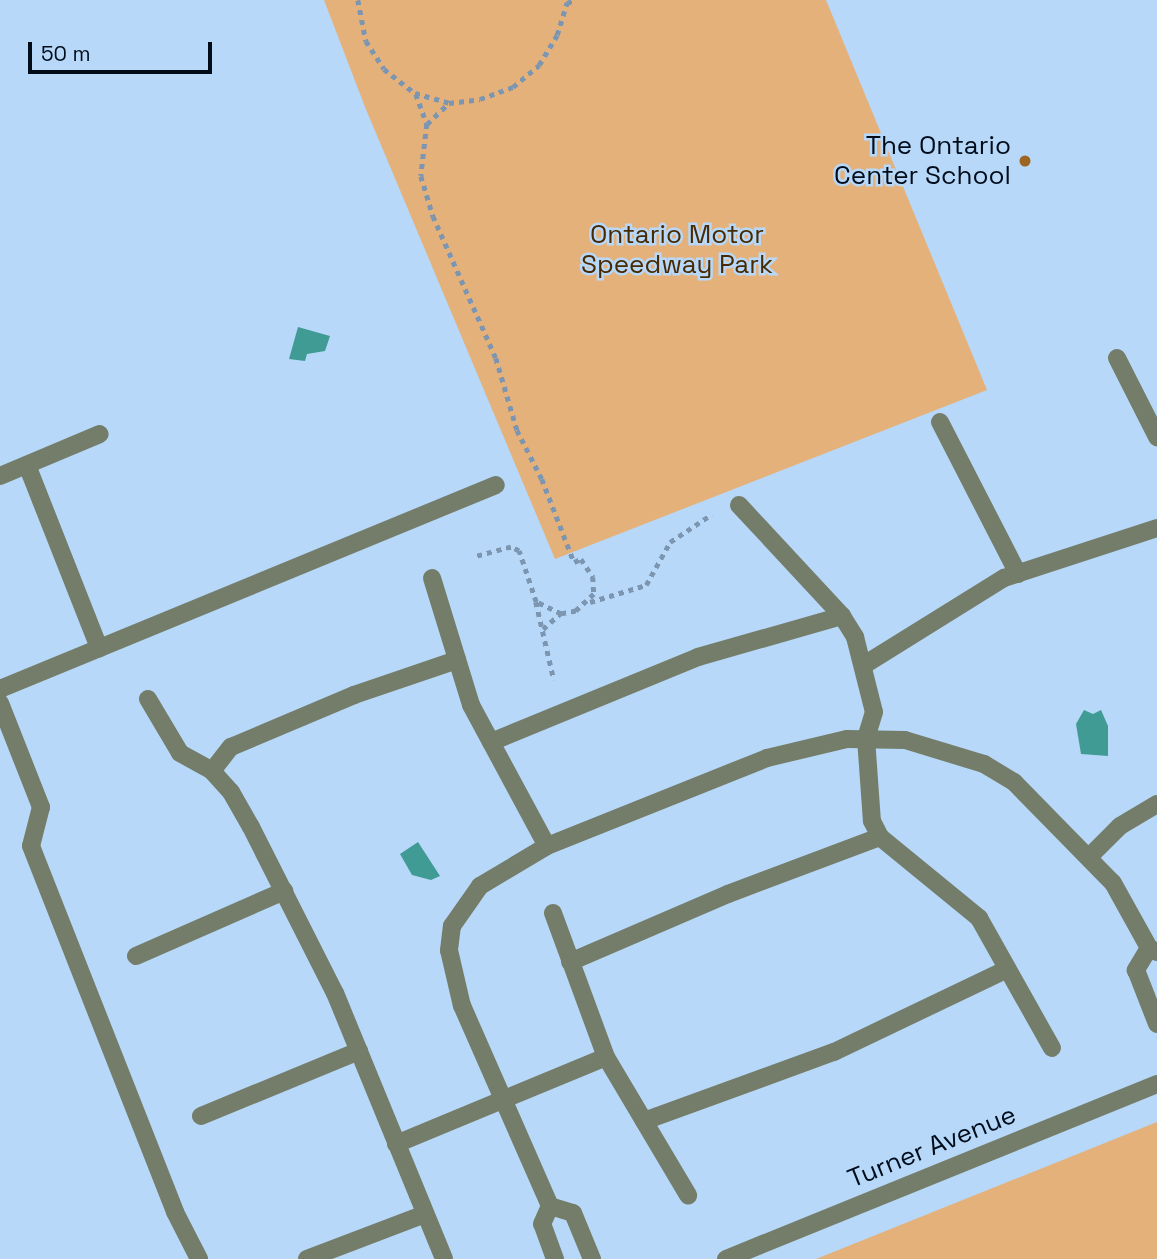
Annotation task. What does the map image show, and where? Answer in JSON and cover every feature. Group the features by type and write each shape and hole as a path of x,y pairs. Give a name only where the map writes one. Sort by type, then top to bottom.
{"street":[{"path":"1118,358 1157,437"},
{"path":"940,422 1018,574"},
{"path":"0,476 100,434"},
{"path":"27,465 99,648"},
{"path":"0,688 496,485"},
{"path":"739,505 842,616 864,665 873,712 866,738 872,821 880,836 979,918 1052,1048"},
{"path":"864,665 1018,574 1157,528"},
{"path":"432,578 471,705 547,845"},
{"path":"491,742 698,657 842,616"},
{"path":"212,771 231,747 354,695 457,660"},
{"path":"148,699 180,753 212,771 231,792 284,891 359,1051 444,1259"},
{"path":"0,703 41,807 31,846 175,1212 199,1259"},
{"path":"555,1259 542,1224 550,1206 503,1102 452,976 452,926 480,886 547,845 767,758 866,738 905,740 984,764 1045,809 1113,883 1153,950 1136,970 1157,1024"},
{"path":"1090,856 1120,826 1157,804"},
{"path":"570,962 728,894 880,836"},
{"path":"136,956 284,891"},
{"path":"552,913 606,1058 688,1195"},
{"path":"644,1121 834,1052 1007,969"},
{"path":"201,1116 359,1051"},
{"path":"396,1144 606,1058"},
{"name":"Turner Avenue","path":"726,1259 1157,1084"},
{"path":"550,1206 573,1213 592,1259"},
{"path":"307,1259 425,1214"}],"path":[{"path":"358,0 366,41 384,69 415,93 449,103 480,99 513,87 539,65 557,35 567,3 575,0"},
{"path":"415,93 427,124 421,176 433,216 496,358 517,430 542,479 574,562 581,559 593,577 594,594 589,603"},
{"path":"427,124 449,103"},
{"path":"543,629 561,613 646,585 670,542 712,514"},
{"path":"477,556 511,547 519,551 555,669 554,680"},
{"path":"535,602 561,613"}],"green space":[{"name":"Ontario Motor Speedway Park","path":"324,0 826,0 987,390 555,559 365,107"},
{"path":"1157,1122 1157,1259 816,1259"}],"shaded area":[{"path":"298,327 330,336 325,351 307,354 305,361 289,359"},
{"path":"1084,710 1093,714 1101,710 1108,726 1108,756 1081,754 1076,724"},
{"path":"418,842 440,876 431,880 412,875 400,854"}],"place":[{"name":"The Ontario Center School","path":"1025,161"}]}
